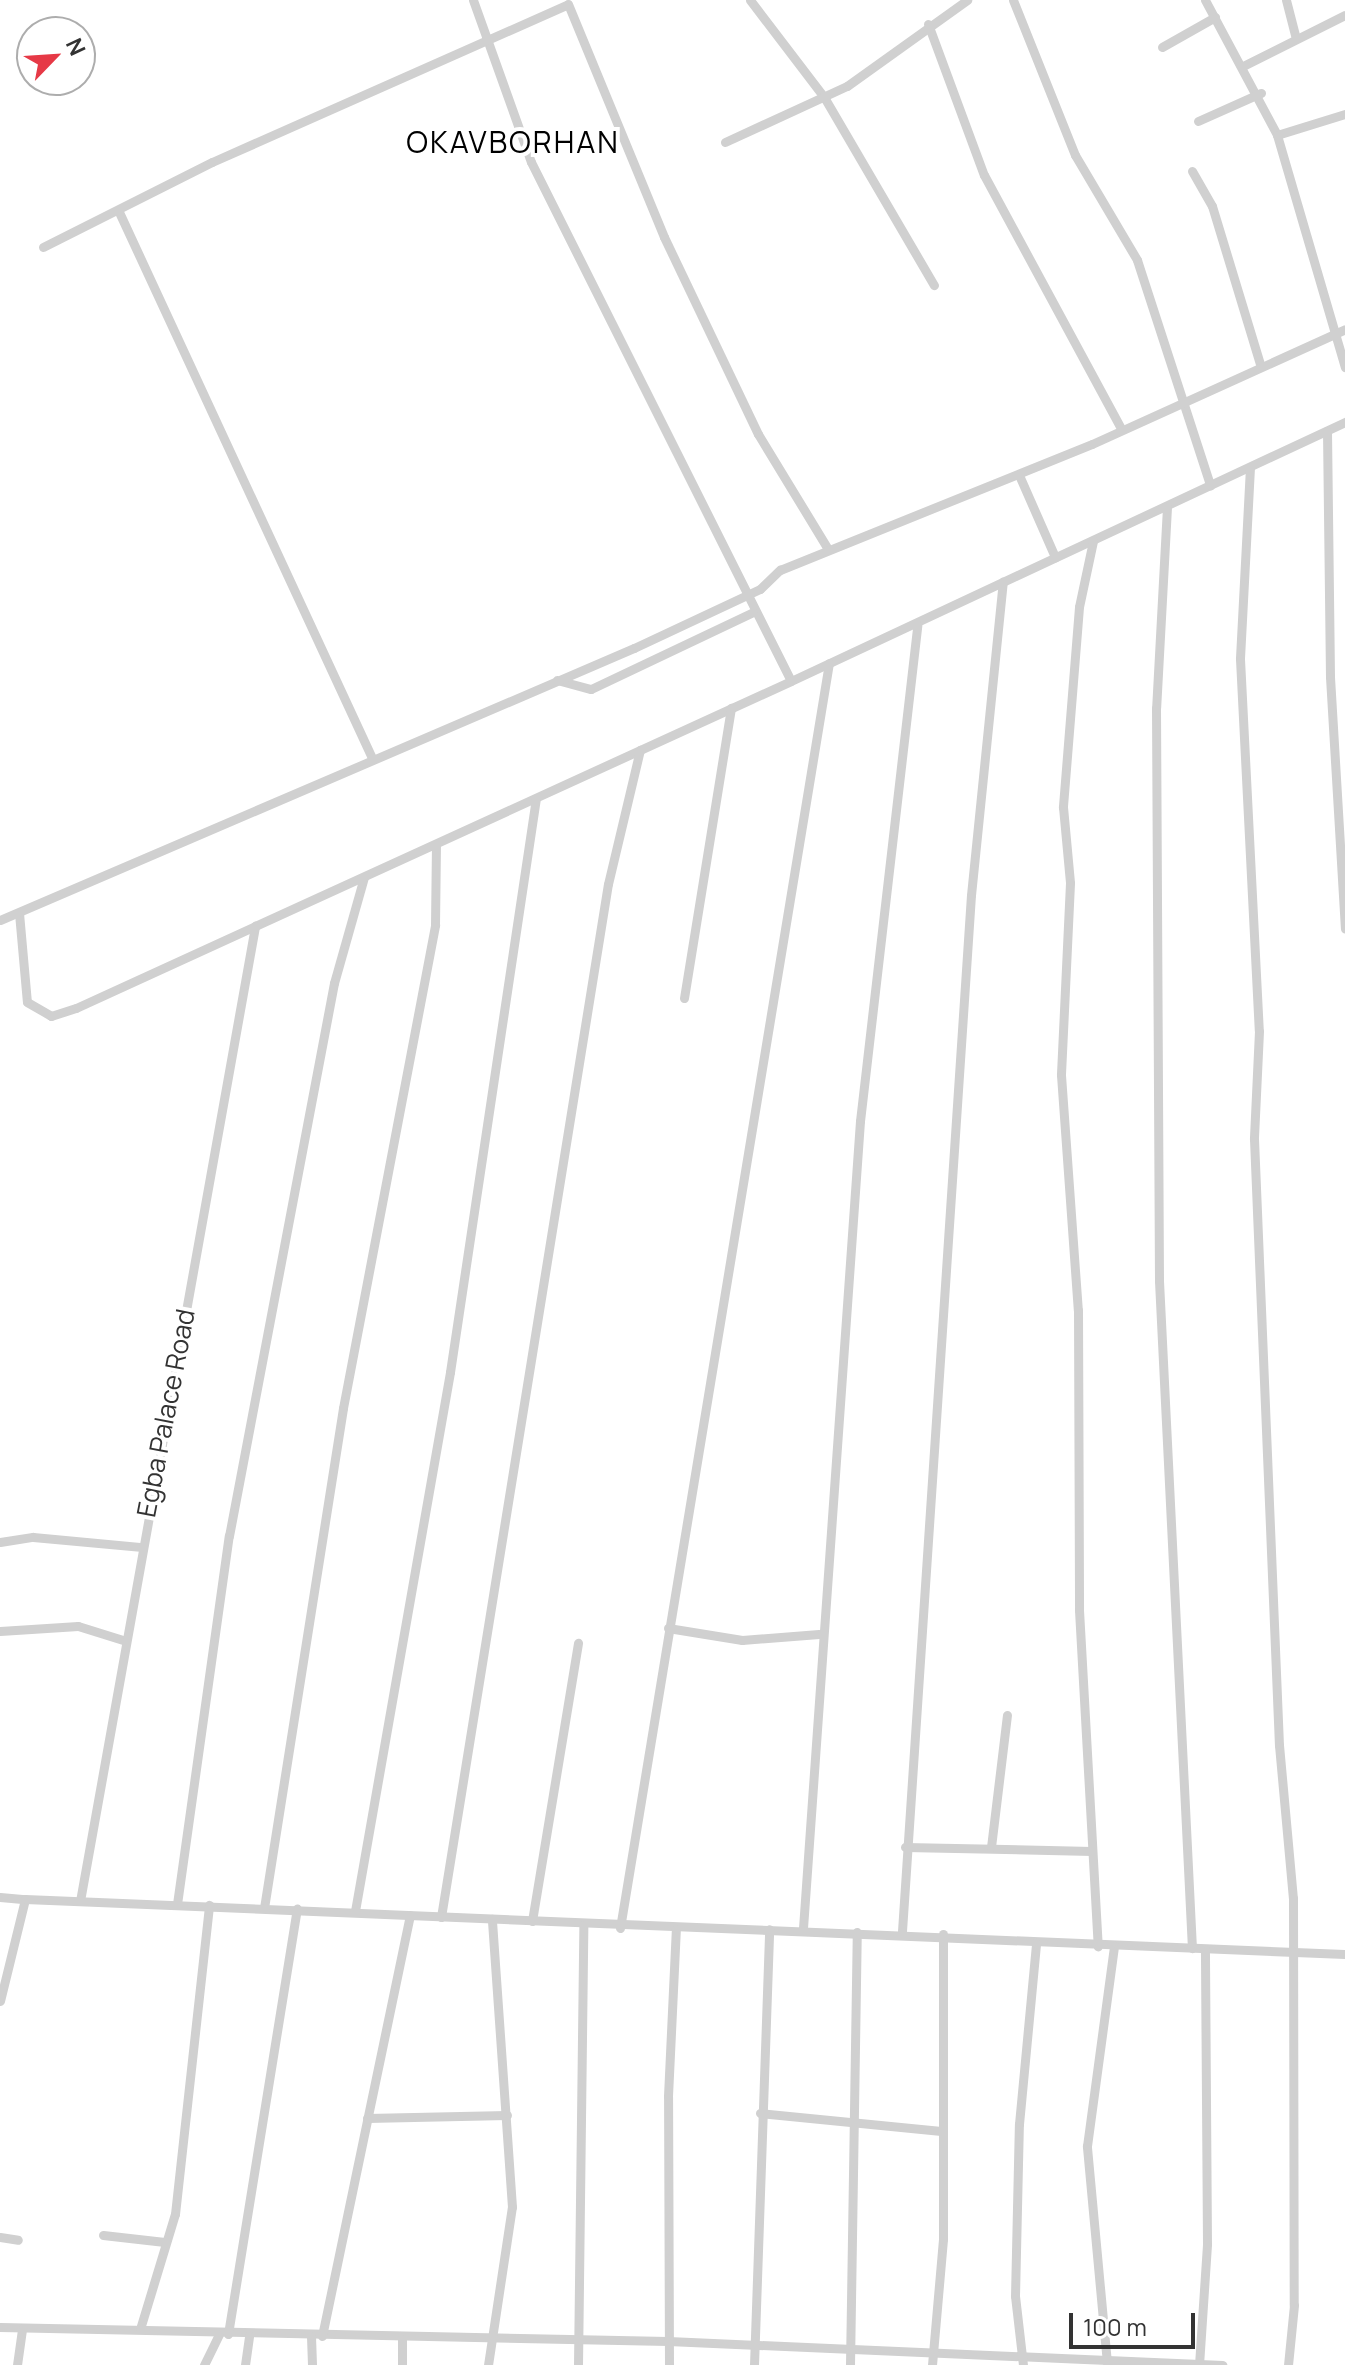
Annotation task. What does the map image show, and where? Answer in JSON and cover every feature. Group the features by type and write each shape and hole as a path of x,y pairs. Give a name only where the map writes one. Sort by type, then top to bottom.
{"street":[{"path":"473,0 485,45 531,162 753,612 791,681"},
{"path":"750,0 824,97 934,285"},
{"path":"725,142 824,97 967,0"},
{"path":"1013,0 1075,155 1137,260 1179,401 1210,485"},
{"path":"1205,0 1261,93 1277,135 1345,367"},
{"path":"1286,0 1296,39"},
{"path":"43,247 119,212 212,162 485,45 572,2 664,237 758,434 828,549"},
{"path":"1245,65 1345,15"},
{"path":"1162,47 1215,17"},
{"path":"928,24 984,175 1121,428"},
{"path":"1198,121 1261,93"},
{"path":"1277,135 1345,114"},
{"path":"1192,171 1212,206 1260,364"},
{"path":"119,212 372,758"},
{"path":"0,920 746,596 780,570 1019,475 1260,364 1345,329"},
{"path":"19,913 27,1002 51,1016 436,846 917,625 1345,422"},
{"path":"1327,431 1330,677 1345,929"},
{"path":"1250,467 1240,659 1259,1031 1254,1139 1292,1951 1294,2305 1288,2365"},
{"path":"1019,475 1055,557"},
{"path":"1167,507 1156,708 1159,1281 1192,1948"},
{"path":"1093,541 1079,607 1073,750 1063,807 1070,883 1061,1075 1078,1310 1079,1610 1098,1946"},
{"path":"902,1931 905,1847 971,895 1003,582"},
{"path":"557,680 591,689 753,612"},
{"path":"803,1928 819,1634 878,929 917,625"},
{"path":"620,1928 829,663"},
{"path":"684,998 731,708"},
{"path":"441,1917 608,884 640,750"},
{"path":"355,1911 450,1372 536,798"},
{"path":"264,1908 343,1408 435,925 436,846"},
{"path":"177,1904 229,1536 334,983 364,877"},
{"name":"Egba Palace Road","path":"80,1901 123,1640 255,926"},
{"path":"0,1542 33,1537 140,1547"},
{"path":"0,1631 78,1626 123,1640"},
{"path":"668,1628 742,1640 819,1634"},
{"path":"532,1921 578,1643"},
{"path":"991,1847 1007,1715"},
{"path":"905,1847 1092,1851"},
{"path":"0,1897 355,1911 620,1928 902,1931 1036,1943 1345,1954"},
{"path":"0,2001 25,1899"},
{"path":"140,2329 175,2214 209,1905"},
{"path":"204,2365 224,2334 297,1909"},
{"path":"312,2365 410,1915"},
{"path":"488,2365 512,2207 492,1919"},
{"path":"578,2365 583,1925"},
{"path":"669,2365 676,1929"},
{"path":"754,2365 760,2113 769,1929"},
{"path":"850,2365 851,2120 857,1932"},
{"path":"932,2360 943,2239 943,1934"},
{"path":"1023,2361 1015,2296 1019,2124 1036,1943"},
{"path":"1107,2363 1087,2146 1114,1946"},
{"path":"1199,2365 1207,2244 1205,1949"},
{"path":"760,2113 941,2131"},
{"path":"367,2118 507,2115"},
{"path":"103,2235 165,2242"},
{"path":"0,2237 18,2240"},
{"path":"0,2327 402,2339 668,2341 849,2351 932,2360 1222,2365"},
{"path":"17,2365 22,2328"},
{"path":"245,2365 249,2335"},
{"path":"402,2339 402,2365"}],"district":[{"name":"OKAVBORHAN","path":"513,142"}]}
